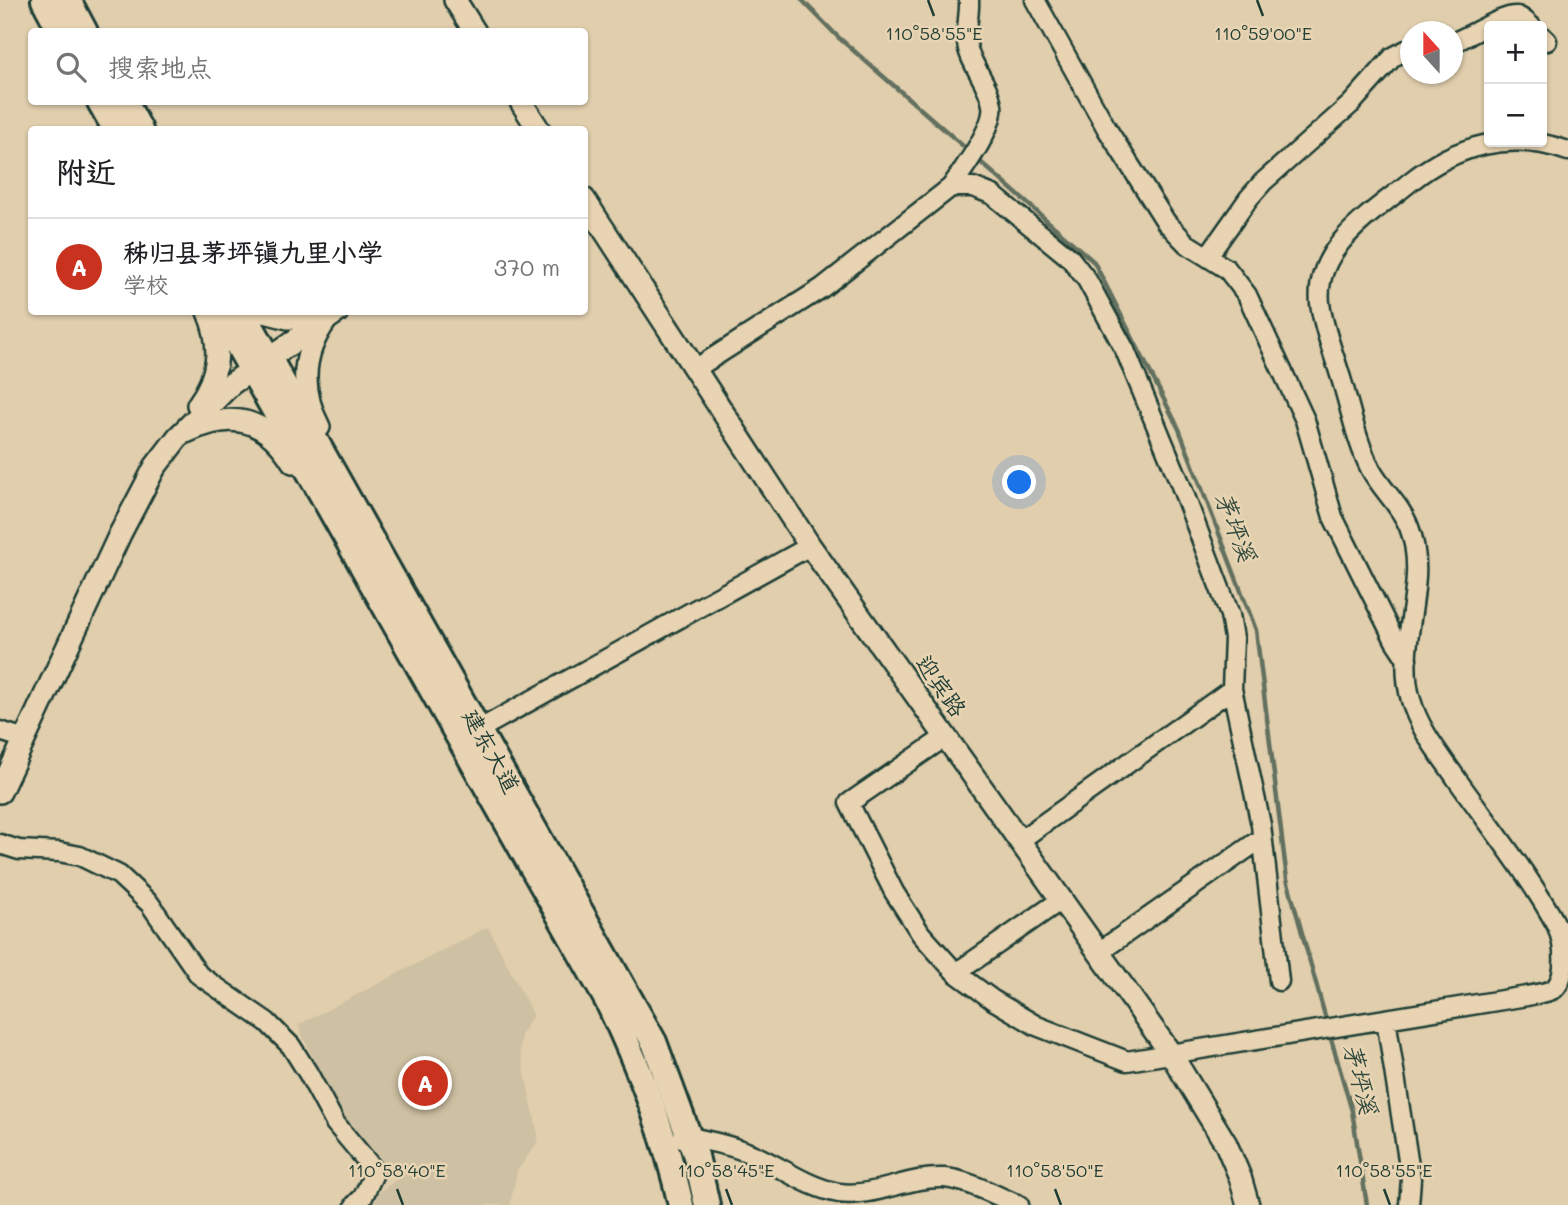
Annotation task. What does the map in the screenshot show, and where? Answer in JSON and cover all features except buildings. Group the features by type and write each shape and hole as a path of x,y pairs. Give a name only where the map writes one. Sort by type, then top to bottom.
{"highway":[{"path":"44,0 59,28"},
{"path":"68,0 83,28"},
{"path":"102,105 114,126"},
{"path":"127,105 138,126"},
{"name":"建东大道","path":"221,315 260,363 335,496 469,735 607,1000 632,1051 665,1141 681,1205"},
{"name":"建东大道","path":"244,315 260,363"},
{"name":"建东大道","path":"469,735 654,1042 690,1137 708,1205"}],"main road":[{"path":"455,0 472,28"},
{"path":"523,105 536,126"},
{"name":"迎宾路","path":"588,206 810,546 1171,1054 1226,1144 1248,1205"},
{"path":"178,437 208,390 217,363 216,337 209,315"},
{"path":"276,315 288,318 322,315"},
{"path":"332,315 311,346 304,380 308,403 329,446 335,496"},
{"path":"0,792 136,501 155,467 178,437 213,400 260,363 332,315"},
{"path":"178,437 212,423 236,421 258,426 277,439 298,470 335,496"}],"street":[{"path":"695,369 822,288 951,187 993,117 992,104 968,52 965,37 970,14 969,0"},
{"path":"1035,0 1107,129 1166,222 1187,244 1232,275 1254,310 1305,420 1333,517 1407,659"},
{"path":"1497,21 1507,15 1521,17 1525,21"},
{"path":"1463,40 1484,29"},
{"path":"1208,256 1263,182 1351,104 1393,57 1400,53"},
{"path":"945,737 849,803 894,892 921,934 956,973 993,1000 1037,1026 1127,1060 1548,992 1560,984 1565,971 1562,937 1551,914 1416,717 1410,698 1407,659 1415,584 1414,545 1405,519 1378,482 1364,453 1320,302 1322,277 1331,255 1347,235 1428,168 1443,159 1478,146 1497,143 1534,143 1568,151"},
{"path":"951,187 973,187 993,195 1070,258 1087,280 1125,351 1180,483 1230,615 1234,638 1231,689 1262,838 1279,982"},
{"path":"469,735 810,546"},
{"path":"1019,841 1231,689"},
{"path":"0,731 24,739"},
{"path":"1099,952 1262,838"},
{"path":"0,844 19,850 80,856 119,875 150,904 199,975 267,1022 291,1046 335,1124 375,1171 363,1197 355,1205"},
{"path":"956,973 1061,900"},
{"path":"1386,1019 1411,1179 1409,1205"},
{"path":"665,1141 690,1137 740,1149 824,1189 841,1193 860,1193 945,1178 964,1182 1019,1205"}],"shaded area":[{"path":"488,927 533,1015 521,1034 520,1051 538,1134 537,1143 517,1171 510,1205 368,1205 375,1195 396,1180 338,1115 298,1025"}],"waterway":[{"name":"茅坪溪","path":"802,0 838,37 970,152"},
{"name":"茅坪溪","path":"976,158 1094,262 1179,429 1256,630 1287,879 1327,1023"},
{"name":"茅坪溪","path":"1329,1032 1352,1111 1367,1205"}],"place":[{"name":"秭归县茅坪镇九里小学","path":"425,1083"}]}
